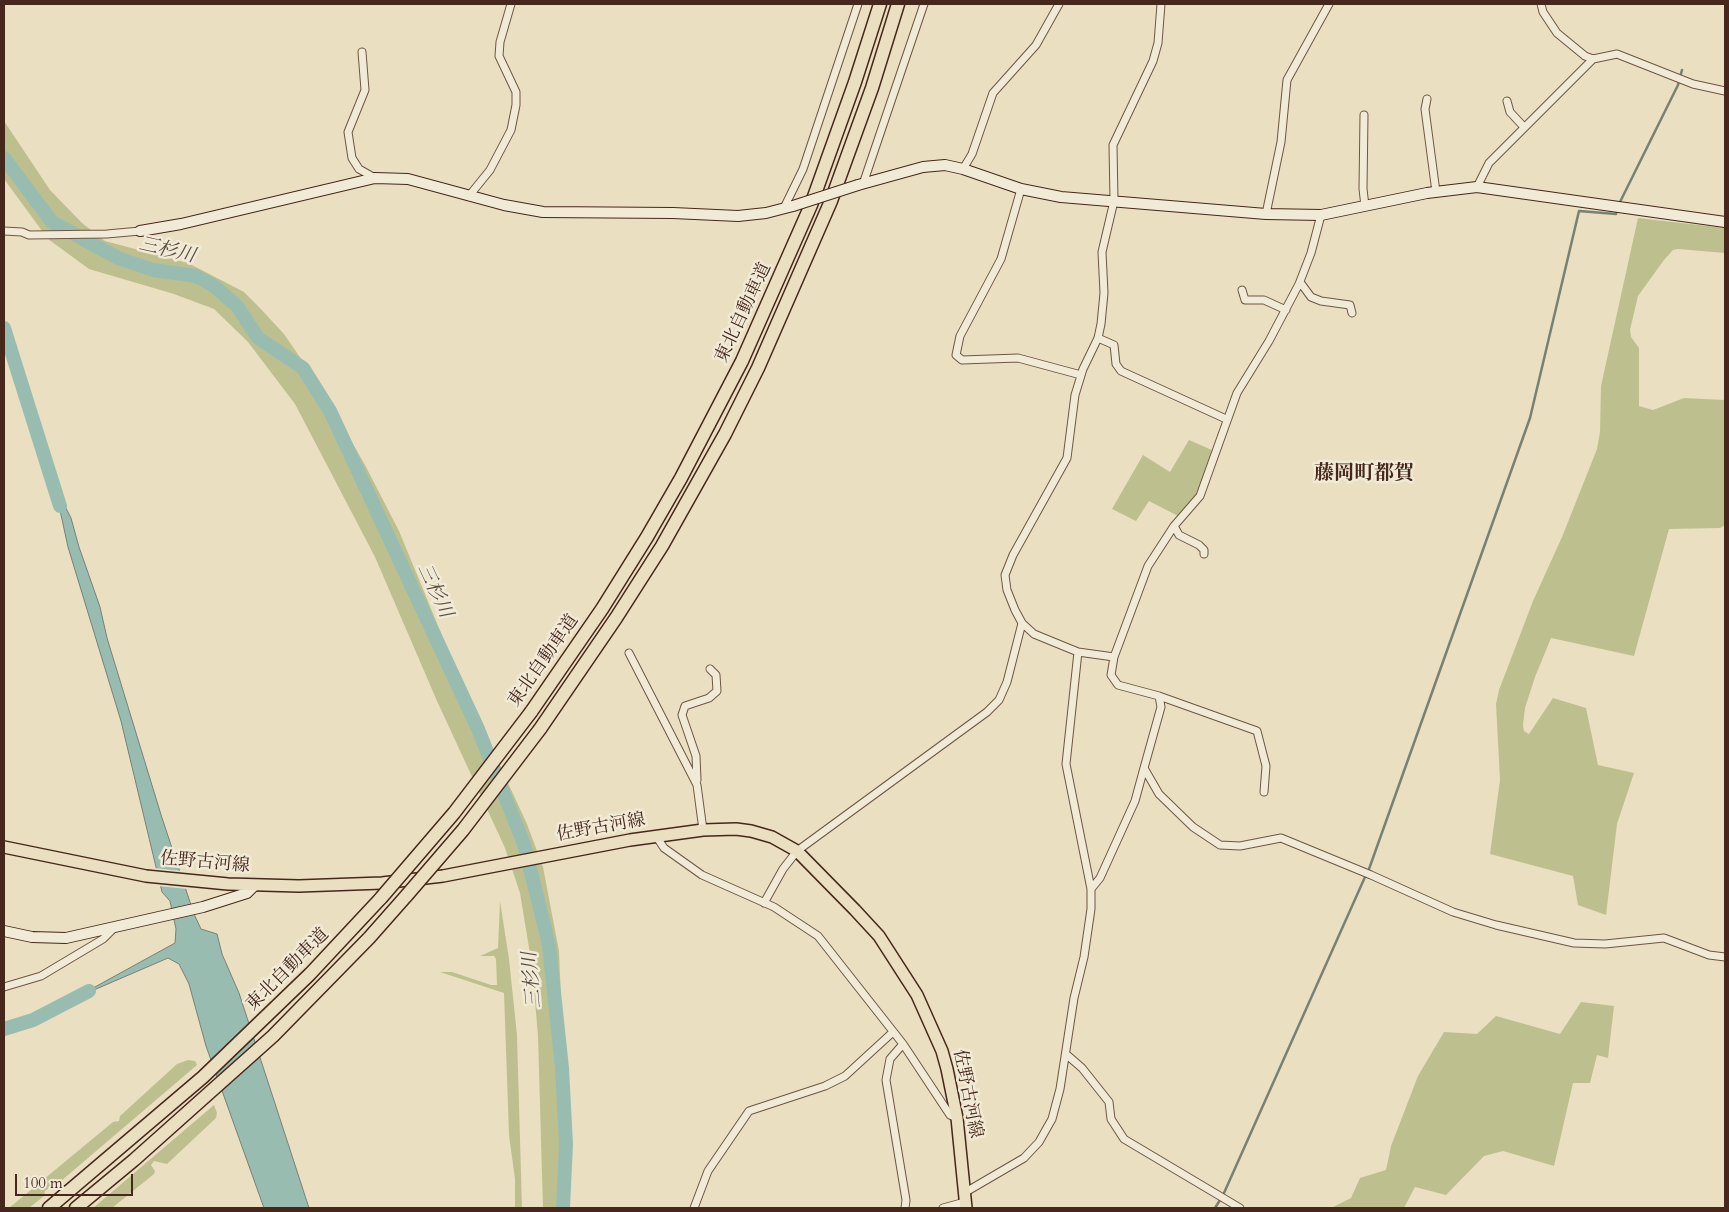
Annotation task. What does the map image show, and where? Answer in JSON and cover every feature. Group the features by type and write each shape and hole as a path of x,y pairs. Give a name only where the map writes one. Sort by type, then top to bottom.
{"highway":[{"name":"東北自動車道","path":"48,1208 203,1077 267,1016 381,898 454,813 531,712 597,616 647,537 686,469 742,361 810,206 855,82 880,4"},
{"name":"東北自動車道","path":"76,1208 209,1095 273,1036 369,938 463,830 540,729 606,633 662,546 721,442 778,327 831,201 863,113 898,4"}],"main road":[{"name":"佐野古河線","path":"4,847 154,876 255,885 382,882 443,876 656,836 703,830 751,830 772,837 797,852 823,876 878,936 909,980 926,1012 942,1051 957,1118 965,1201"}],"street":[{"path":"469,196 490,170 511,130 516,105 516,92 499,56 500,42 511,4"},
{"path":"788,207 803,169 858,4"},
{"path":"861,184 924,4"},
{"path":"964,169 972,154 993,93 1036,45 1059,4"},
{"path":"1114,657 1078,652 1034,634 1022,623 1005,583 1007,568 1067,458 1075,395 1081,375 1098,338 1104,293 1102,252 1114,201 1113,145 1153,61 1158,44 1162,4"},
{"path":"1266,214 1281,142 1287,80 1329,4"},
{"path":"1541,4 1543,12 1557,33 1585,56 1593,59 1617,54 1693,84 1725,90"},
{"path":"362,52 365,90 348,132 352,158 358,169 374,178"},
{"path":"1477,187 1489,163 1593,59"},
{"path":"1427,99 1425,109 1430,127 1436,192"},
{"path":"1507,100 1510,112 1524,127"},
{"path":"1364,115 1363,189 1365,206"},
{"path":"4,232 22,232 28,235 107,234 140,231 172,226 374,178 408,179 528,210 558,213 673,213 738,216 788,207 861,184 934,166 964,169 1022,189 1061,197 1266,214 1321,215 1436,192 1477,187 1725,222"},
{"path":"1022,189 1000,259 960,336 956,356 962,360 1018,358 1081,375"},
{"path":"1264,792 1266,766 1257,731 1159,696 1118,685 1111,675 1114,657 1148,566 1174,526 1200,496 1225,433 1226,419 1237,393 1286,310 1300,282 1311,253 1321,215"},
{"path":"1300,282 1312,297 1322,301 1350,305 1352,313"},
{"path":"1242,290 1245,300 1264,300 1286,310"},
{"path":"1098,338 1114,345 1116,364 1121,371 1226,419"},
{"path":"1174,526 1179,535 1199,545 1204,554"},
{"path":"764,903 783,869 797,852 994,706 999,700 1007,682 1022,623"},
{"path":"943,1208 965,1201 1024,1158 1039,1142 1052,1119 1067,1055 1074,998 1088,932 1091,889 1066,764 1078,652"},
{"path":"629,653 697,785"},
{"path":"703,830 697,785 696,756 682,715 685,706 709,698 717,691 716,676 710,669"},
{"path":"1091,889 1100,878 1135,801 1161,707 1159,696"},
{"path":"1144,768 1159,794 1193,827 1220,845 1240,846 1281,838 1371,875 1453,912 1496,925 1574,943 1605,944 1664,938 1709,955 1725,957"},
{"path":"656,836 664,848 702,875 787,914 818,936 903,1044 940,1101 950,1114 957,1118"},
{"path":"4,931 32,937 53,938 114,928 194,910 247,893 255,885"},
{"path":"4,987 42,976 103,938 114,928"},
{"path":"694,1208 708,1171 749,1110 826,1086 844,1076 893,1032"},
{"path":"903,1044 890,1058 886,1080 906,1200 905,1208"},
{"path":"1067,1055 1082,1068 1109,1102 1111,1119 1124,1139 1240,1208"}],"green space":[{"path":"4,121 50,190 82,223 105,241 188,263 244,292 284,334 321,388 365,465 399,531 462,684 527,824 543,867 559,951 570,1208 543,1208 538,1036 532,966 520,893 505,848 437,701 375,557 295,404 248,342 214,309 174,294 89,269 48,239 4,179"},
{"path":"1638,218 1725,228 1725,253 1673,250 1638,296 1630,330 1631,337 1639,348 1639,406 1653,410 1684,398 1725,400 1725,525 1720,528 1669,529 1634,656 1551,638 1525,708 1523,725 1524,731 1529,734 1553,698 1586,708 1598,765 1634,773 1617,824 1606,915 1578,905 1573,876 1490,854 1500,780 1496,704 1499,690 1533,601 1562,537 1597,449 1600,432 1601,386"},
{"path":"1189,440 1214,451 1198,492 1178,516 1149,501 1136,521 1112,509 1143,455 1170,472"},
{"path":"500,901 509,959 517,1035 522,1208 515,1208 515,1179 509,1135 504,993 440,972 452,972 491,985 497,985 496,959 494,956 480,956 498,948"},
{"path":"1581,1002 1614,1006 1608,1058 1597,1055 1590,1083 1573,1083 1554,1166 1503,1151 1484,1156 1446,1195 1415,1187 1404,1208 1331,1208 1351,1198 1360,1178 1386,1170 1391,1146 1418,1076 1444,1032 1477,1034 1496,1016 1560,1034"},
{"path":"188,1060 195,1061 197,1065 54,1187 50,1187 45,1191 44,1196 29,1208 9,1208 113,1122 119,1121 120,1116 177,1064"},
{"path":"214,1105 217,1113 216,1118 167,1164 154,1161 151,1165 155,1171 154,1174 112,1208 93,1208"}],"water":[{"path":"55,487 71,518 100,607 107,638 162,818 194,914 201,929 217,934 222,954 239,993 309,1208 264,1208 206,1046 189,984 179,964 168,958 73,999 175,943 176,929 170,901 162,892 121,721 68,547"}],"pier":[{"path":"154,868 182,871 188,889 158,886"}],"waterway":[{"path":"1619,204 1678,85 1682,70"},
{"name":"三杉川","path":"4,158 52,222 118,258 153,270 196,276 214,286 237,306 258,338 303,368 330,411 478,729 524,844 549,945 562,1068 566,1144 563,1208"},
{"path":"1369,869 1530,418 1579,211 1616,214 1617,209"},
{"path":"4,328 60,506"},
{"path":"1224,1193 1365,877"},
{"path":"4,1029 33,1020 89,991"},
{"path":"1215,1208 1220,1200"}],"district":[{"name":"藤岡町都賀","path":"1364,474"}]}
